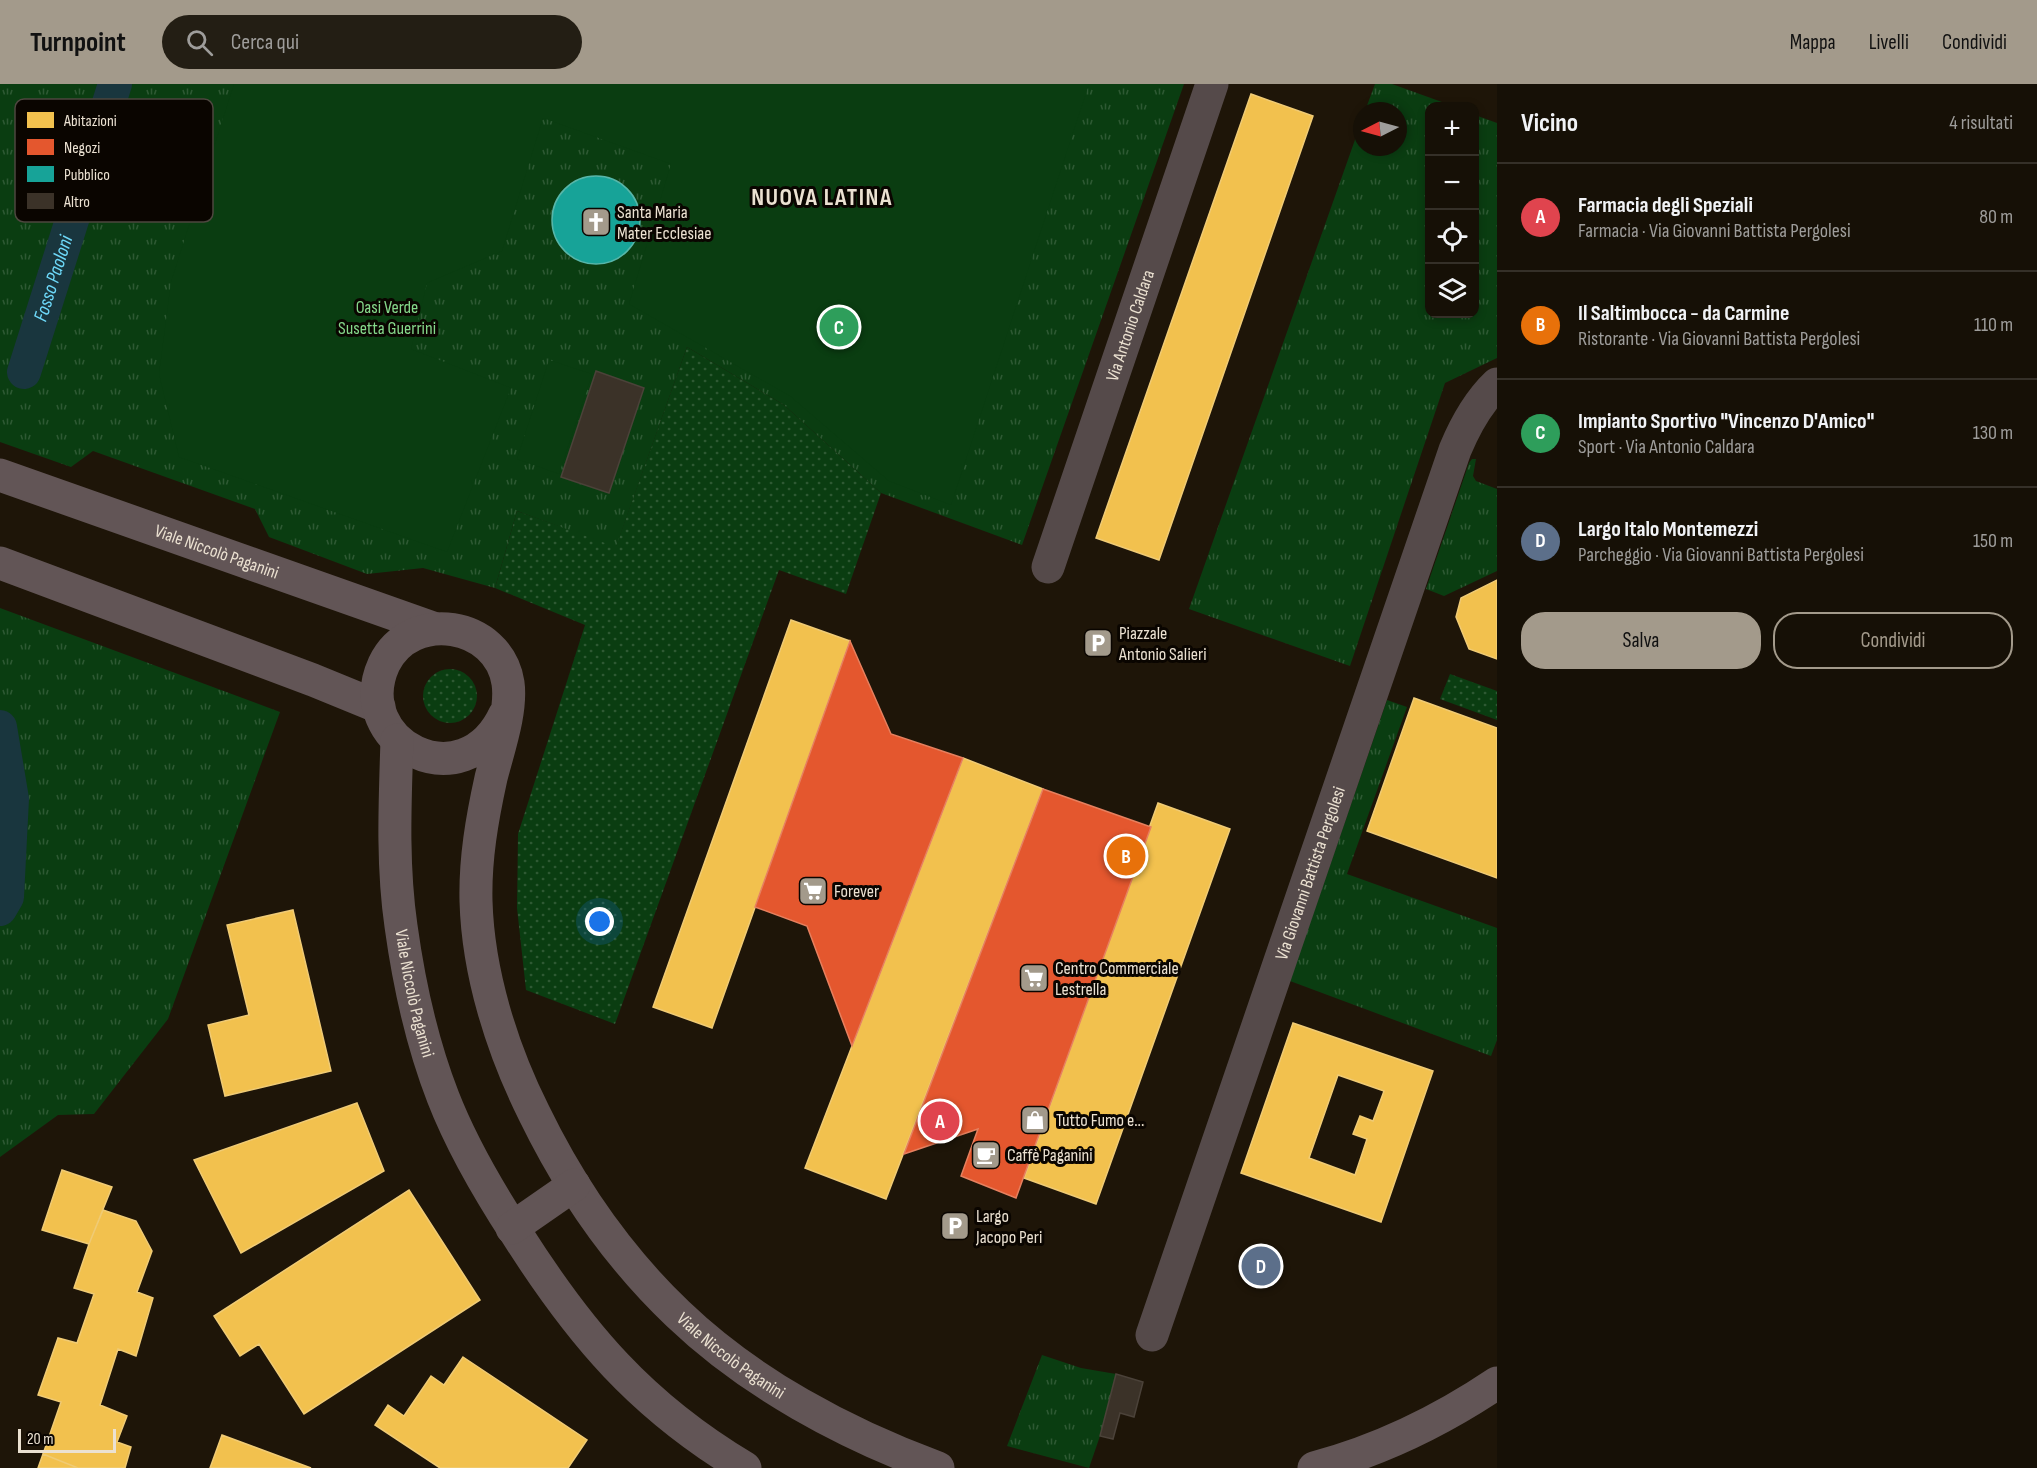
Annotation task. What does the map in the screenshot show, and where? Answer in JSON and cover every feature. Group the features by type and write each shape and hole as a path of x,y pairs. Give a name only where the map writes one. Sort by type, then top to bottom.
{"street":[{"name":"Via Antonio Caldara","path":"1048,567 1212,84"},
{"name":"Via Giovanni Battista Pergolesi","path":"1152,1335 1455,450 1464,428 1485,410 1487,394 1497,384"},
{"name":"Viale Niccolò Paganini","path":"0,475 433,628 449,628 465,632 481,639 493,651 502,665 509,698 479,839 476,889 478,932 493,1005 511,1060 537,1119 574,1185 620,1252 678,1314 763,1380 826,1418 886,1447 938,1468"},
{"path":"0,563 314,680 379,707"},
{"path":"433,628 408,638 389,656 379,681 379,707 389,730 397,740 408,749 422,755 436,758 458,757 479,748 490,739 506,714"},
{"name":"Viale Niccolò Paganini","path":"397,740 395,865 400,924 412,990 427,1048 452,1119 474,1163 512,1228 541,1273 576,1320 620,1371 650,1400 681,1426 745,1468"},
{"path":"512,1228 574,1185"},
{"path":"1314,1468 1364,1451 1419,1427 1497,1383"}],"green space":[{"name":"Oasi Verde Susetta Guerrini","path":"0,84 1184,84 1022,545 881,493 784,405 687,347 616,547 517,511 495,588 423,568 367,574 269,537 255,509 93,451 71,467 0,442"},
{"path":"234,84 1089,84 951,505 889,481 790,396 629,304 671,164 543,118 502,251 427,283 411,349 511,388 447,552 179,457 159,374 171,282 190,222 213,222 213,150"},
{"path":"1375,84 1392,84 1442,102 1425,102 1425,318 1479,318 1479,116 1497,123 1497,358 1445,383 1350,666 1189,609 1353,145 1353,156 1407,156 1407,102 1368,102"},
{"path":"687,347 784,405 881,493 846,594 779,570 615,1024 526,990 517,908 518,834 585,625 495,588 517,511 616,546"},
{"path":"549,360 592,374 559,474 517,459"},
{"path":"1472,459 1476,459 1473,476 1476,481 1497,489 1497,571 1444,596 1426,589"},
{"path":"0,608 280,712 168,1019 94,1114 58,1115 0,1157"},
{"path":"445,669 455,669 465,673 473,681 477,696 473,711 465,719 455,723 445,723 435,719 427,711 423,701 423,691 427,681 435,673"},
{"path":"1450,674 1497,691 1497,720 1440,699"},
{"path":"1387,700 1407,707 1347,874 1497,928 1497,1040 1491,1056 1290,981"},
{"path":"1042,1355 1081,1368 1116,1374 1089,1468 1007,1446"}],"building: Abitazioni":[{"path":"1251,94 1313,116 1159,560 1096,538"},
{"path":"1497,580 1497,659 1469,649 1456,617 1461,598"},
{"path":"791,620 850,641 712,1028 653,1007"},
{"path":"1414,698 1497,728 1497,878 1367,831"},
{"path":"963,758 1043,789 886,1199 805,1168"},
{"path":"1158,803 1230,829 1096,1204 1024,1178"},
{"path":"293,910 331,1071 225,1096 208,1025 249,1015 227,925"},
{"path":"1293,1023 1433,1071 1381,1222 1241,1173","holes":["1338,1075 1384,1091 1373,1121 1360,1116 1353,1134 1367,1139 1355,1175 1309,1158"]},
{"path":"357,1103 384,1171 241,1253 194,1160"},
{"path":"62,1170 112,1187 89,1244 42,1230"},
{"path":"409,1190 480,1300 304,1414 259,1344 240,1356 214,1316"},
{"path":"103,1210 136,1221 152,1251 137,1292 153,1298 136,1356 118,1349 100,1405 127,1416 117,1442 131,1447 125,1468 78,1468 43,1454 61,1402 38,1395 58,1338 77,1343 94,1294 74,1288"},
{"path":"463,1357 587,1440 568,1468 440,1468 375,1425 388,1405 404,1416 431,1376 444,1385"},
{"path":"222,1435 311,1468 210,1468"},
{"path":"43,1454 78,1468 38,1468"}],"building: Negozi":[{"path":"850,641 891,734 963,758 852,1046 807,926 755,907"},
{"name":"Centro Commerciale Lestrella","path":"1043,789 1151,827 1016,1198 961,1176 978,1129 904,1154"}],"building: Pubblico":[{"name":"Santa Maria Mater Ecclesiae","path":"596,176 613,180 627,189 636,203 640,220 636,237 627,251 613,260 596,264 579,260 565,251 556,237 552,220 556,203 565,189 579,180"}],"building: Altro":[{"path":"596,371 644,388 609,493 561,477"},
{"path":"1116,1374 1143,1382 1134,1417 1120,1413 1113,1439 1100,1436"}],"waterway":[{"name":"Fosso Paoloni","path":"110,99 115,84"},
{"name":"Fosso Paoloni","path":"24,372 71,222"},
{"name":"Fosso Paoloni","path":"0,727 12,799 7,897 0,909"}],"place":[{"name":"Santa Maria Mater Ecclesiae","path":"596,222"},
{"name":"Impianto Sportivo \"Vincenzo D'Amico\"","path":"839,327"},
{"name":"Piazzale Antonio Salieri","path":"1098,643"},
{"name":"Il Saltimbocca - da Carmine","path":"1126,856"},
{"name":"Forever","path":"813,891"},
{"name":"Centro Commerciale Lestrella","path":"1034,978"},
{"name":"Tutto Fumo e...","path":"1035,1120"},
{"name":"Farmacia degli Speziali","path":"940,1121"},
{"name":"Caffè Paganini","path":"986,1155"},
{"name":"Largo Jacopo Peri","path":"955,1226"},
{"name":"Largo Italo Montemezzi","path":"1261,1266"}],"district":[{"name":"NUOVA LATINA","path":"822,197"}]}
